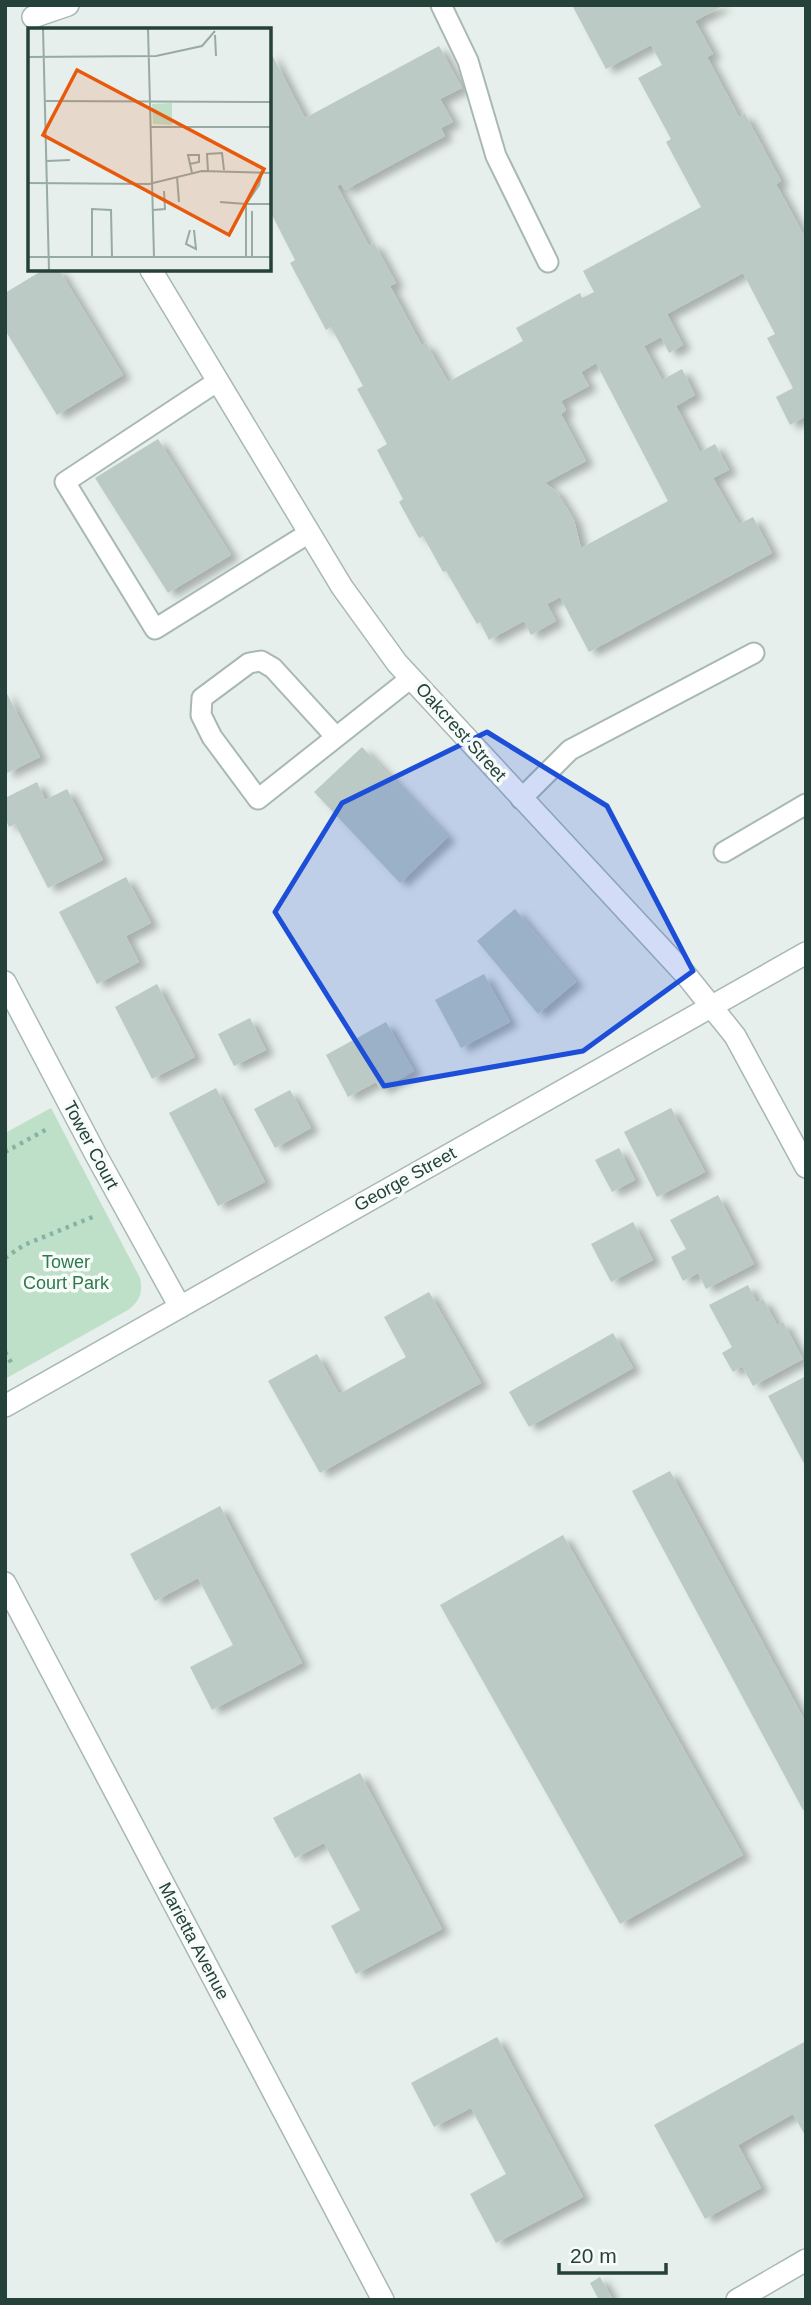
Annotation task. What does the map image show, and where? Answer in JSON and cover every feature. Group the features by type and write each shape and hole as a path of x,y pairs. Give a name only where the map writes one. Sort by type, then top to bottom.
{"street":[{"path":"33,17 68,5"},
{"name":"Oakcrest Street","path":"152,271 342,587 397,663 686,975 712,1007 735,1036 806,1167"},
{"name":"George Street","path":"5,1406 806,953"},
{"name":"Tower Court","path":"5,982 180,1307"},
{"name":"Marietta Avenue","path":"5,1583 383,2300"},
{"path":"737,2300 806,2260"}],"lane":[{"path":"441,5 468,61 496,156 548,262"},
{"path":"218,381 65,482 155,629 309,533"},
{"path":"521,799 570,750 754,653"},
{"path":"336,737 273,668 261,661 249,663 202,698 201,715 212,737 258,799 411,678"},
{"path":"723,852 806,804"}],"path":[{"path":"5,1152 49,1128"},
{"path":"5,1258 24,1245 95,1216"},
{"path":"5,1352 12,1364"}],"highlighted area":[{"path":"487,732 607,806 693,971 583,1051 384,1086 275,912 342,803"}],"green space":[{"name":"Tower Court Park","path":"51,1108 140,1278 141,1292 138,1300 128,1310 5,1379 5,1133"}],"building":[{"path":"575,5 724,5 695,21 713,54 707,57 739,117 745,114 781,181 776,184 806,239 806,416 790,425 776,397 793,388 767,338 775,334 743,273 667,314 683,345 669,353 661,337 644,346 662,380 682,369 695,395 676,406 700,452 715,444 729,470 713,478 739,524 753,517 772,553 589,652 560,597 547,604 556,621 531,635 524,621 489,640 446,571 443,572 423,536 419,538 399,502 403,499 377,450 387,444 357,389 363,386 331,327 326,330 290,263 295,260 271,213 271,53 305,118 439,46 462,88 440,99 453,122 441,128 445,136 345,190 341,184 337,186 369,246 374,243 396,283 390,286 422,346 426,343 448,382 523,341 516,328 580,293 582,298 594,292 583,271 701,207 666,142 671,139 638,78 662,65 651,45 606,69 573,7","holes":["596,363 668,501 581,548 574,520 557,492 545,483 586,461 561,414 566,410 561,401 589,386 581,372"]},
{"path":"41,271 60,271 123,375 57,415 5,330 5,293"},
{"path":"158,439 231,555 168,593 95,478"},
{"path":"5,690 40,757 5,774"},
{"path":"362,747 448,837 400,883 314,792"},
{"path":"37,782 45,800 67,789 103,860 48,888 15,824 9,827 5,818 5,798"},
{"path":"126,877 151,923 126,936 139,962 97,984 59,912"},
{"path":"515,909 576,982 538,1014 477,941"},
{"path":"484,974 510,1022 461,1048 435,1000"},
{"path":"157,984 195,1057 152,1079 115,1007"},
{"path":"250,1018 266,1050 234,1066 218,1034"},
{"path":"386,1022 414,1071 381,1090 376,1082 348,1097 326,1055"},
{"path":"216,1088 265,1182 218,1206 169,1113"},
{"path":"290,1090 311,1128 275,1148 254,1109"},
{"path":"671,1108 705,1172 657,1197 624,1132"},
{"path":"619,1148 635,1180 612,1192 595,1160"},
{"path":"718,1195 754,1264 706,1289 698,1273 683,1281 671,1257 686,1249 670,1220"},
{"path":"633,1222 653,1260 611,1282 591,1244"},
{"path":"748,1285 757,1303 763,1299 777,1325 783,1322 803,1359 753,1386 742,1366 733,1372 722,1353 732,1347 709,1305"},
{"path":"429,1292 481,1383 320,1473 268,1381 317,1354 339,1394 406,1357 384,1317"},
{"path":"613,1333 633,1368 529,1427 509,1392"},
{"path":"806,1376 806,1467 768,1396"},
{"path":"670,1471 806,1723 806,1809 803,1810 632,1491"},
{"path":"220,1506 302,1663 212,1710 190,1667 233,1645 198,1578 155,1601 130,1554"},
{"path":"563,1535 743,1855 620,1924 440,1605"},
{"path":"360,1773 442,1929 356,1974 331,1926 360,1910 324,1843 295,1858 273,1818"},
{"path":"497,2037 583,2197 496,2243 470,2194 506,2174 471,2108 434,2127 411,2083"},
{"path":"806,2041 806,2137 793,2114 738,2145 761,2188 705,2219 654,2125"},
{"path":"600,2277 612,2298 608,2300 599,2300 590,2283"}]}
